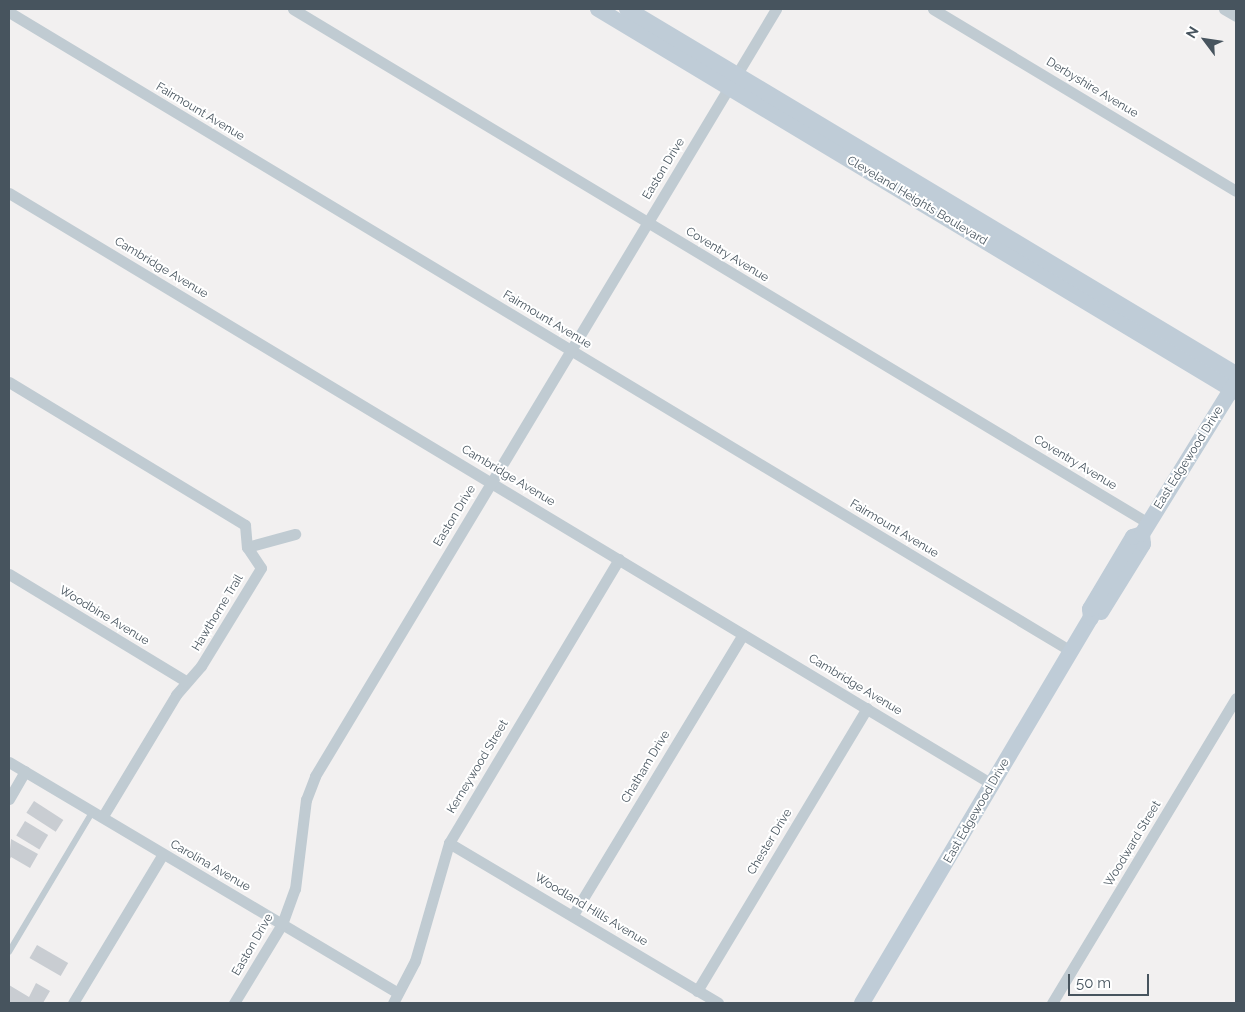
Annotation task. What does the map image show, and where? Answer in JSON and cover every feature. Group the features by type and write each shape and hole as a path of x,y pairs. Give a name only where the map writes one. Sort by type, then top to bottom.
{"street":[{"name":"Coventry Avenue","path":"293,9 1145,528"},
{"name":"Cleveland Heights Boulevard","path":"598,9 732,81 1235,384"},
{"name":"Cleveland Heights Boulevard","path":"627,9 732,81"},
{"name":"Easton Drive","path":"234,1003 282,924 296,889 306,800 315,776 776,9"},
{"name":"Derbyshire Avenue","path":"933,9 1236,191"},
{"path":"1224,9 1236,16"},
{"name":"Fairmount Avenue","path":"9,12 1071,651"},
{"name":"Cambridge Avenue","path":"9,193 992,784"},
{"name":"Hawthorne Trail","path":"9,382 245,525 247,547 261,568 201,666 186,681 98,813"},
{"name":"East Edgewood Drive","path":"862,1003 1091,618 1090,609 1133,537 1145,528 1235,384"},
{"path":"247,547 295,534"},
{"name":"Kerneywood Street","path":"396,998 414,961 449,843 618,559"},
{"name":"Woodbine Avenue","path":"9,574 186,681"},
{"name":"Chatham Drive","path":"573,915 743,634"},
{"name":"Woodward Street","path":"1052,1003 1236,698"},
{"name":"Chester Drive","path":"697,991 867,708"},
{"name":"Carolina Avenue","path":"9,762 98,813 163,854 282,924 396,998"},
{"path":"9,799 25,772"},
{"name":"Woodland Hills Avenue","path":"449,843 573,915 718,1003"},
{"path":"73,1003 163,854"}],"lane":[{"path":"9,952 98,813"}],"building":[{"path":"34,801 63,820 56,832 26,813"},
{"path":"25,821 48,835 39,849 16,836"},
{"path":"11,839 38,854 30,868 11,857 9,861"},
{"path":"37,945 68,963 61,976 30,958"},
{"path":"36,983 50,991 43,1003 9,1003 9,985 29,997"}]}
